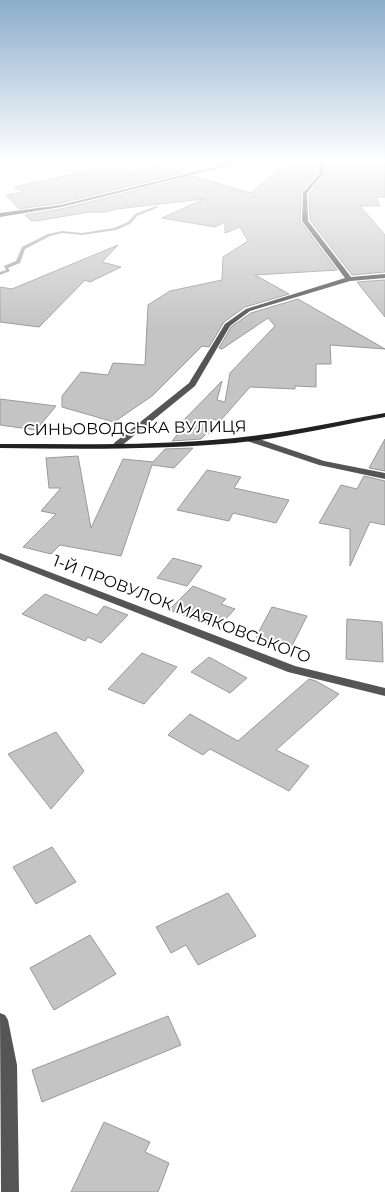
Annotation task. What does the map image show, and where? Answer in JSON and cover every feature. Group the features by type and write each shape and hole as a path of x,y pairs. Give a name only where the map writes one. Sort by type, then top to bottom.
{"main road":[{"path":"250,438 385,415"},
{"name":"СИНЬОВОДСЬКА ВУЛИЦЯ","path":"0,446 117,446 213,442 250,438"}],"street":[{"path":"305,218 305,221 349,280"},
{"path":"117,446 192,384 227,325 248,310 349,280 385,276"},
{"name":"СИНЬОВОДСЬКА ВУЛИЦЯ","path":"250,438 322,463 385,476"},
{"name":"1-Й ПРОВУЛОК МАЯКОВСЬКОГО","path":"0,556 292,669 385,692"},
{"path":"0,1020 9,1065 10,1192"}],"building":[{"path":"28,218 56,218 36,221"},
{"path":"162,218 300,218 300,221 337,270 255,275 289,294 245,307 224,322 209,347 202,346 152,396 114,422 62,407 62,396 81,372 108,375 113,363 145,365 148,305 170,291 222,280 223,257 248,241 240,227 225,233 225,222 215,227"},
{"path":"310,218 370,218 385,235 385,272 352,275"},
{"path":"118,245 102,262 121,267 90,282 85,280 39,327 0,322 0,287 12,289"},
{"path":"385,280 385,317 357,282"},
{"path":"298,299 385,349 330,345 331,364 316,364 316,387 295,386 295,389 250,387 220,421 212,419 209,434 207,433 201,439 172,441 183,428 177,427 222,381 217,400 225,402 230,373 275,326 268,318 222,349 219,348 231,327 251,313"},
{"path":"0,399 56,406 36,430 0,425"},
{"path":"385,439 385,471 369,468"},
{"path":"193,448 174,468 152,465 121,556 60,545 51,554 23,547 56,514 41,511 61,488 49,488 46,458 78,456 91,528 123,459 153,462 165,449"},
{"path":"207,470 241,477 234,488 289,500 276,523 233,513 229,521 177,510"},
{"path":"364,476 385,481 385,525 370,522 350,566 350,529 319,523 341,485 357,489"},
{"path":"173,558 202,566 187,586 157,578"},
{"path":"193,586 226,599 221,604 235,609 218,627 169,610"},
{"path":"45,594 97,615 104,606 128,615 101,643 88,637 85,641 22,614"},
{"path":"272,607 307,616 292,646 256,637"},
{"path":"347,619 382,622 383,662 346,659"},
{"path":"142,653 177,667 144,704 108,689"},
{"path":"209,657 247,678 230,693 191,672"},
{"path":"309,679 339,694 276,750 309,766 289,791 210,749 203,755 168,735 190,714 238,741"},
{"path":"56,732 84,771 51,809 8,754"},
{"path":"52,847 76,882 36,904 13,867"},
{"path":"228,893 256,936 198,965 186,945 171,953 156,927"},
{"path":"90,935 116,974 54,1010 30,968"},
{"path":"168,1016 181,1045 42,1102 32,1070"},
{"path":"104,1122 150,1142 145,1152 169,1163 158,1192 71,1192"}],"waterway":[{"path":"0,274 8,270 6,267 18,262 23,248 49,235 62,232 82,234 115,229 129,223 134,218"}]}
